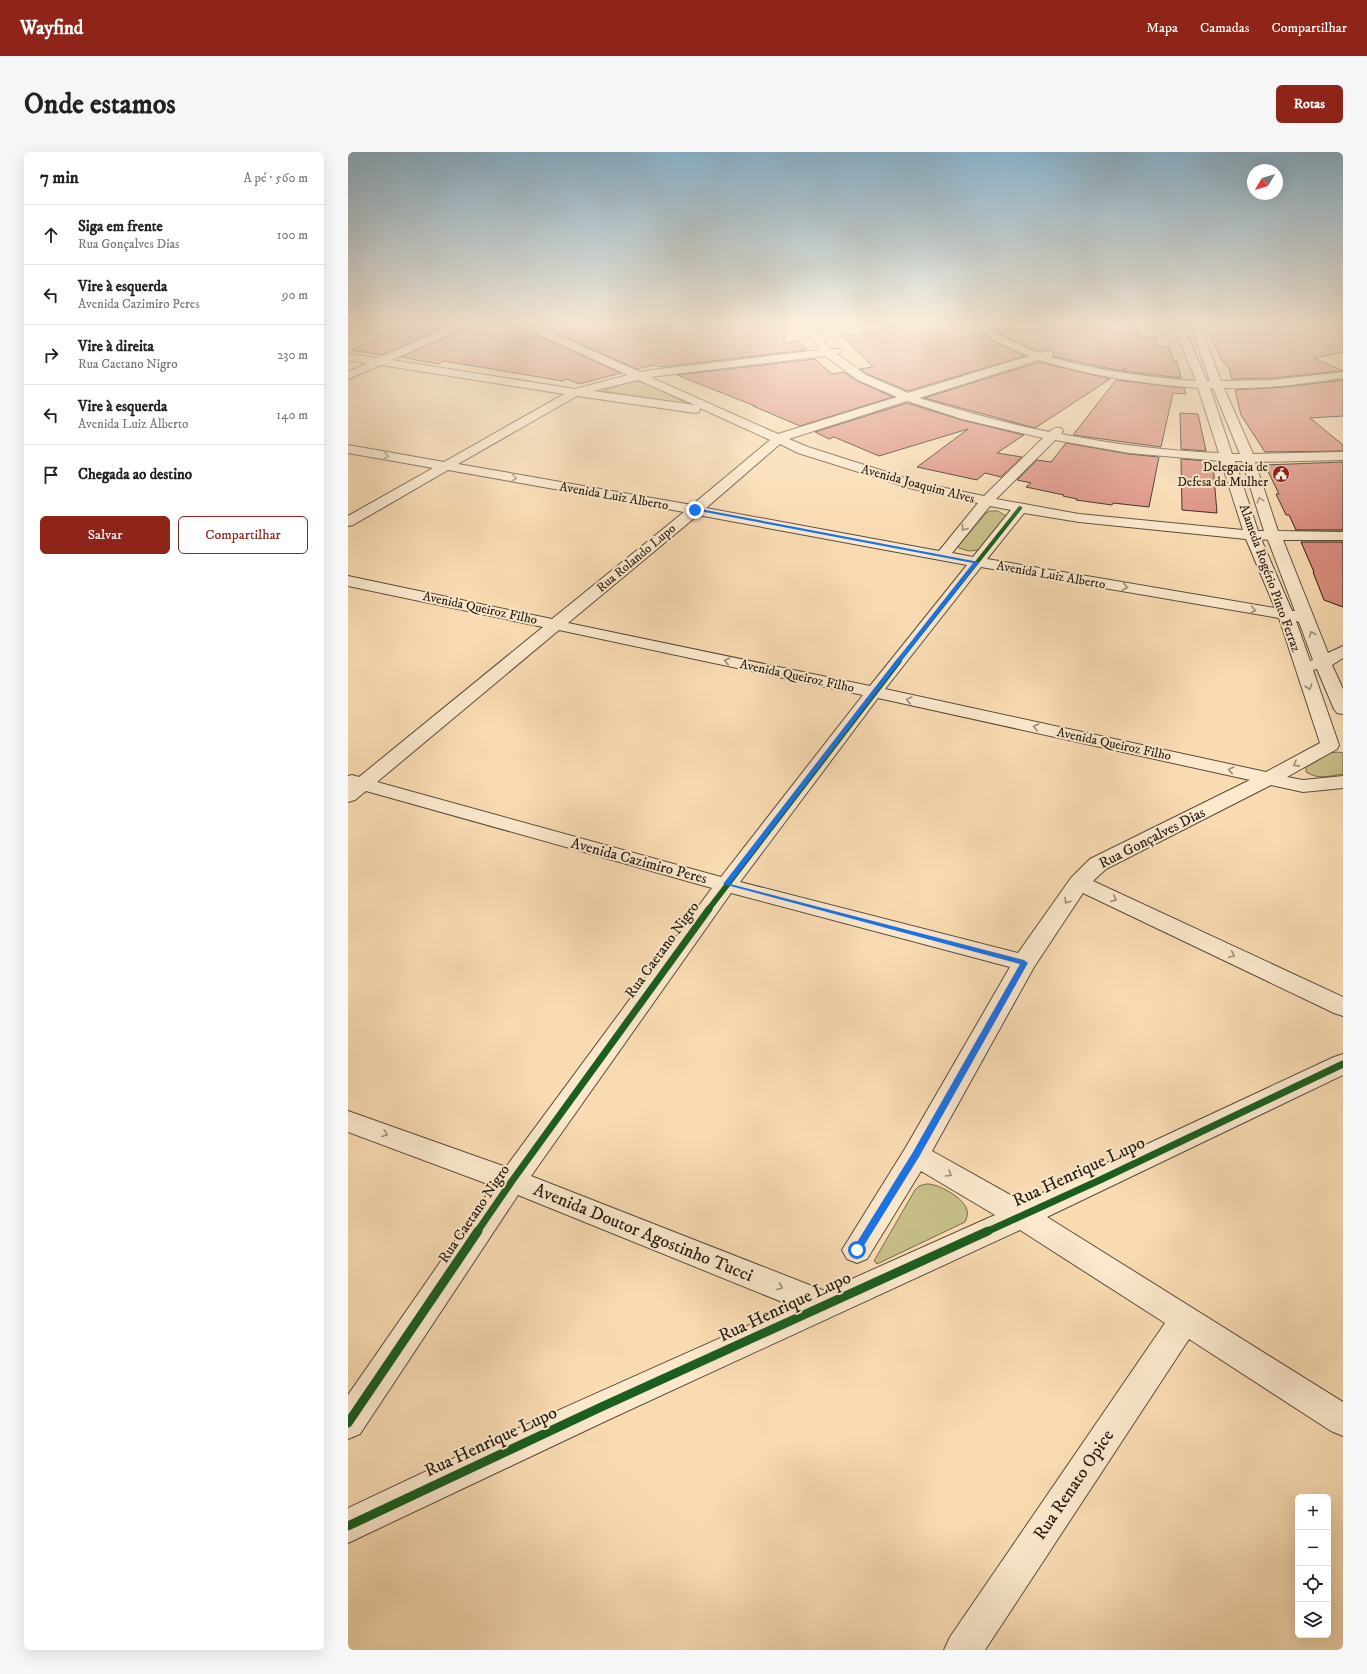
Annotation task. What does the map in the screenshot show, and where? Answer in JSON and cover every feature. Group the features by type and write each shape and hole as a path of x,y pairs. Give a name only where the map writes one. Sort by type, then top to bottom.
{"street":[{"path":"348,522 573,393"},
{"path":"581,393 718,412"},
{"name":"Avenida Joaquim Alves","path":"681,393 718,412 784,436"},
{"name":"Avenida Joaquim Alves","path":"687,393 784,436 803,450 918,486 989,498 1251,531"},
{"path":"904,393 948,411 1019,430 1054,434 1093,444 1165,453 1226,453 1315,457 1343,456"},
{"path":"906,393 910,395"},
{"name":"Rua Rolando Lupo","path":"353,786 556,624 784,436 917,393"},
{"name":"Alameda Rogério Pinto Ferraz","path":"1212,393 1226,453 1251,531 1286,615 1302,666 1336,746"},
{"name":"Alameda Rogério Pinto Ferraz","path":"1215,393 1246,454 1271,532 1343,709"},
{"path":"943,555 989,498 1054,434"},
{"name":"Avenida Luiz Alberto","path":"348,449 695,510 976,562 1306,618"},
{"path":"1246,454 1343,449"},
{"name":"Avenida Joaquim Alves","path":"989,498 1020,508 1080,518 1251,531 1343,536"},
{"name":"Rua Caetano Nigro","path":"348,1423 512,1181 726,884 874,692 1020,508"},
{"name":"Avenida Joaquim Alves","path":"1271,532 1343,528"},
{"name":"Avenida Queiroz Filho","path":"348,581 556,624 1270,778"},
{"path":"1302,666 1323,663 1343,651"},
{"name":"Rua Gonçalves Dias","path":"857,1250 916,1155 1024,963 1079,883 1098,864 1336,746"},
{"path":"1270,778 1303,786 1343,782"},
{"name":"Avenida Cazimiro Peres","path":"353,786 1024,963"},
{"path":"1079,883 1343,1007"},
{"name":"Rua Henrique Lupo","path":"348,1526 825,1305 1022,1216 1343,1064"},
{"name":"Avenida Doutor Agostinho Tucci","path":"348,1121 512,1181 825,1305"},
{"path":"916,1155 1022,1216 1343,1420"},
{"name":"Rua Renato Opice","path":"963,1650 1185,1319"}],"shaded area":[{"path":"614,393 666,393 687,403 684,404"},
{"path":"990,511 998,511 1006,516 979,550 969,551 959,548 958,546 986,513"},
{"path":"1330,753 1343,753 1343,774 1320,777 1306,772 1306,767"},
{"path":"926,1184 937,1186 956,1196 965,1205 967,1216 965,1222 877,1264 874,1261 915,1190 919,1186"}],"building":[{"path":"722,393 884,393 893,397 800,426 753,406 755,406"},
{"path":"940,393 1089,393 1035,428 924,398"},
{"path":"1106,393 1186,393 1173,393 1161,447 1073,435"},
{"path":"1236,393 1343,393 1343,416 1310,418 1343,445 1343,451 1265,452 1241,415"},
{"path":"907,403 962,420 1024,435 997,453 1022,457 1001,477 985,473 977,480 917,467 968,429 879,456 834,437 829,439 815,432"},
{"path":"1180,413 1198,414 1206,451 1181,449"},
{"path":"1066,443 1129,454 1159,457 1149,507 1113,503 1112,505 1076,500 1077,499 1063,496 1064,495 1026,487 1031,483 1017,480 1037,460 1051,462"},
{"path":"1181,459 1208,461 1209,464 1213,464 1217,513 1182,510"},
{"path":"1343,462 1343,530 1296,530 1289,515 1286,515 1276,494 1279,494 1265,465"},
{"path":"1301,542 1343,542 1343,607 1324,600"}],"cycle path":[{"path":"348,1423 512,1181 726,885 874,692 1020,508"},
{"path":"348,1526 599,1408 1100,1180 1343,1064"}],"place":[{"name":"Delegacia de Defesa da Mulher","path":"1281,474"}],"route":[{"path":"695,510 976,562 726,884 1024,963 916,1155 857,1250"}]}
